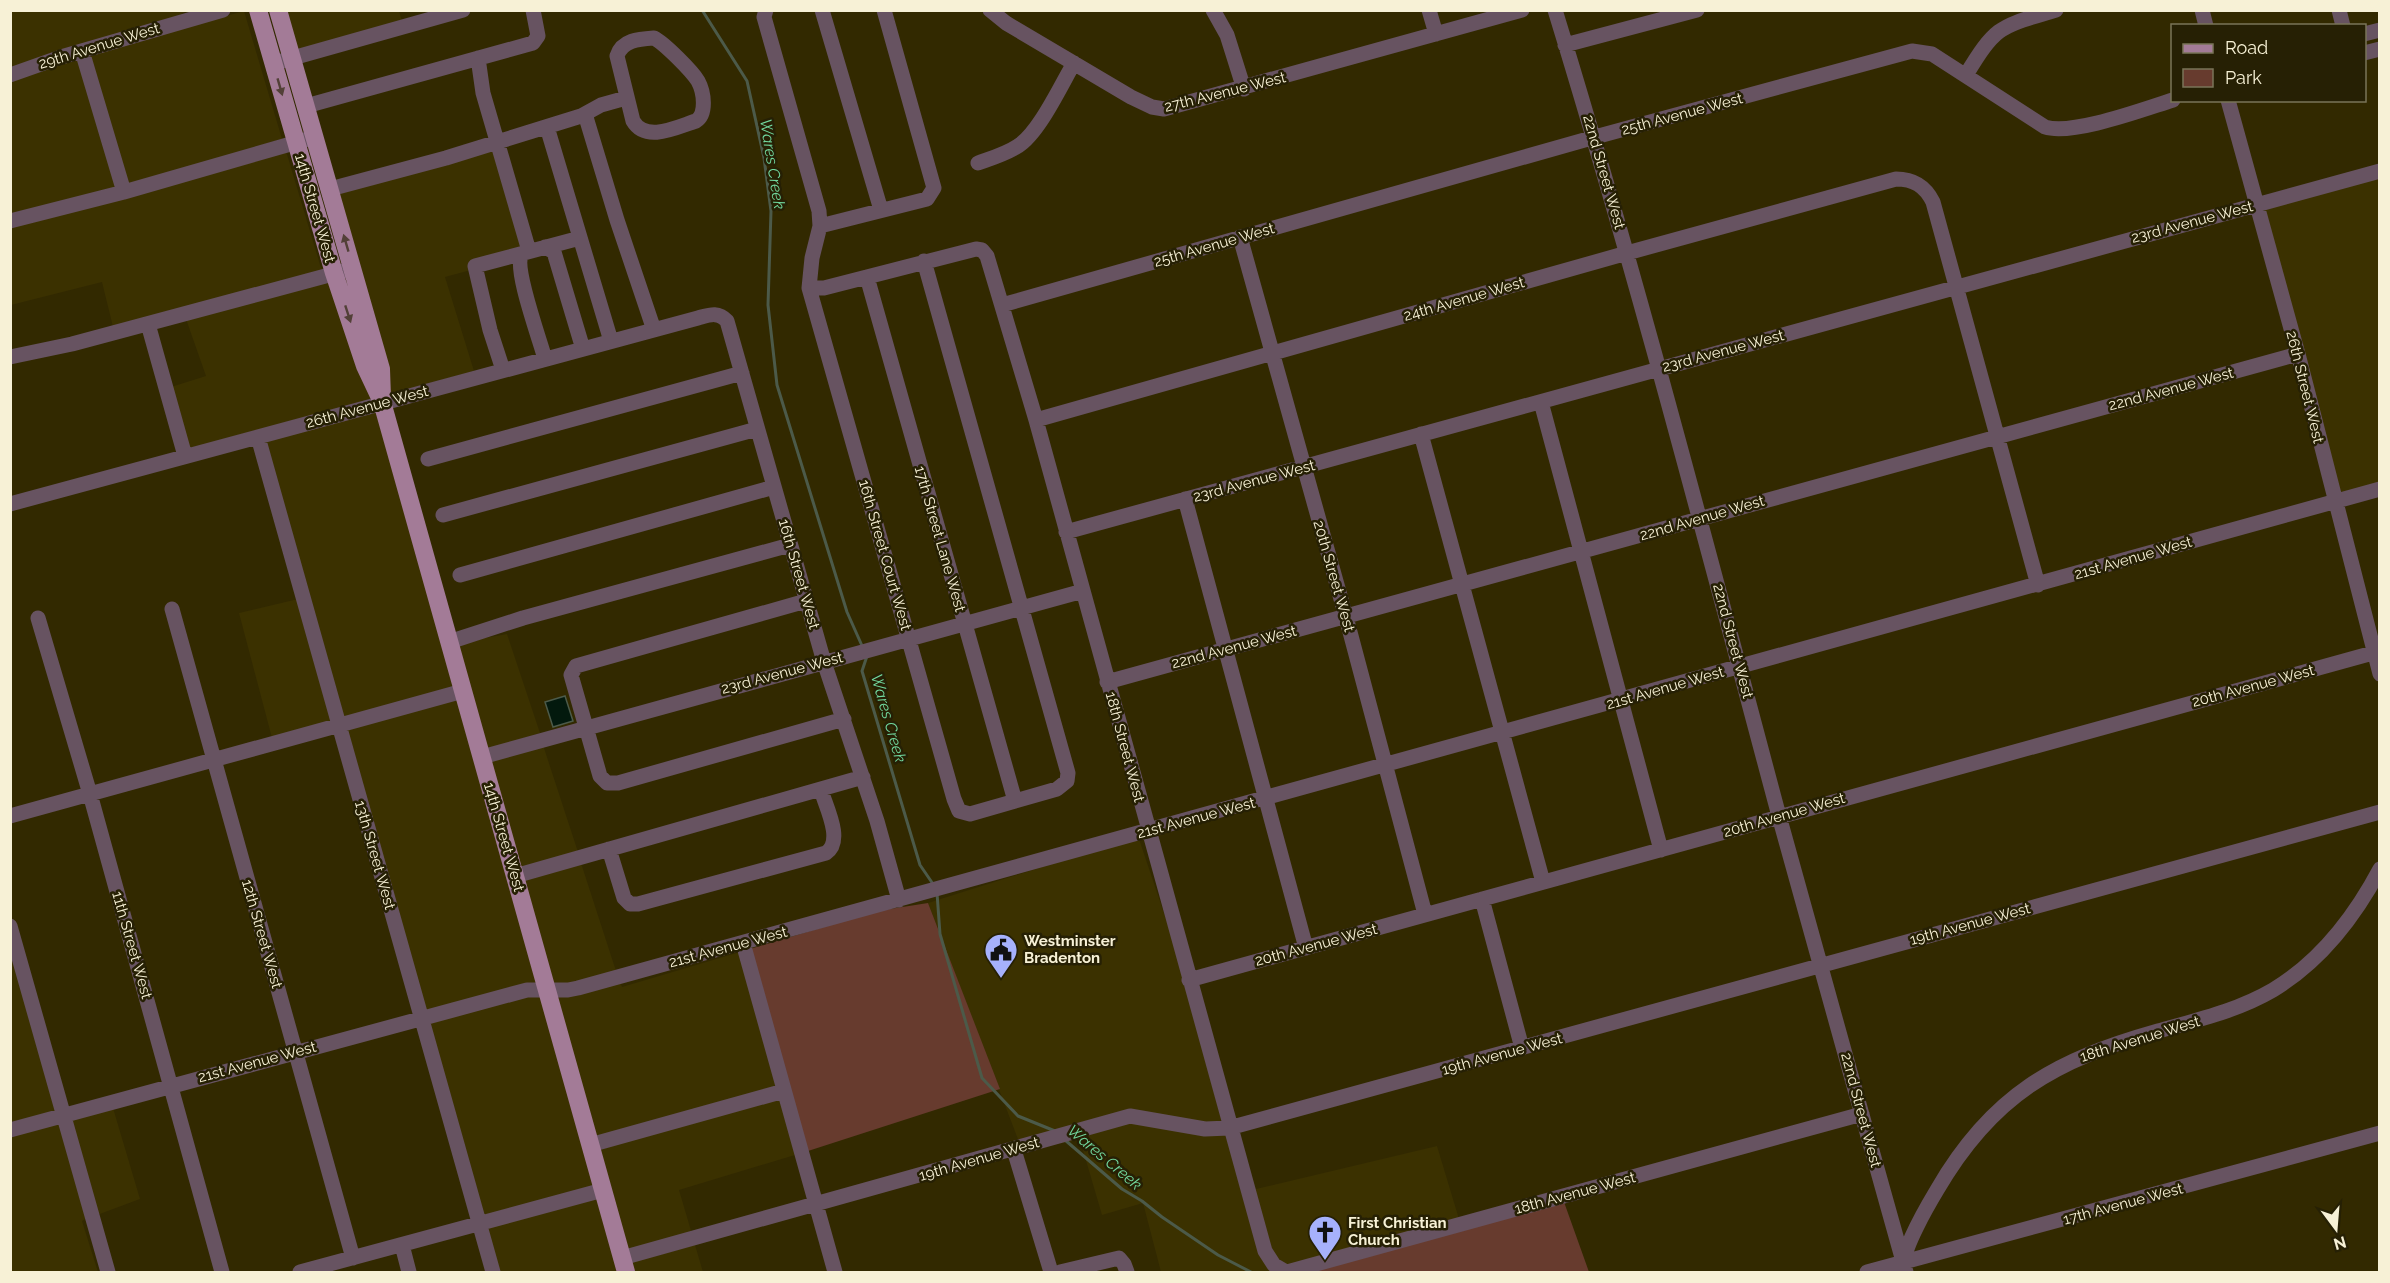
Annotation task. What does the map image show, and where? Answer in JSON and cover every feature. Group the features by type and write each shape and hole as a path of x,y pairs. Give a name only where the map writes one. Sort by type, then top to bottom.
{"main road":[{"name":"14th Street West","path":"258,10 334,273 364,366 382,402 624,1265"},
{"name":"14th Street West","path":"278,10 381,369 382,402"}],"street":[{"path":"179,23 195,10"},
{"name":"29th Avenue West","path":"10,75 82,51 223,10"},
{"path":"273,63 417,17 463,10"},
{"path":"306,106 533,43 538,36 533,10"},
{"path":"822,10 881,210"},
{"path":"820,226 927,199 932,193 934,185 884,10"},
{"name":"27th Avenue West","path":"990,10 1006,23 1144,104 1164,110 1522,10"},
{"path":"1213,10 1227,35 1244,89"},
{"path":"1429,10 1436,34"},
{"name":"22nd Street West","path":"1555,10 1595,137 1660,369 1779,816 1907,1269"},
{"path":"1566,45 1697,10"},
{"path":"1966,75 1985,43 2002,28 2056,10"},
{"path":"765,12 764,17 816,198 820,226 812,258 809,288 824,288 924,261 1068,773 1067,781 1057,789 1015,801"},
{"path":"654,38 664,44 699,82 703,110 702,115 696,121 649,133 636,126 626,98 618,63 618,51 632,41 654,38"},
{"path":"82,51 124,192"},
{"name":"25th Avenue West","path":"1002,305 1595,137 1912,51 1932,54 2052,130 2072,129 2171,101"},
{"path":"478,58 483,93 526,252"},
{"path":"978,163 1008,151 1026,139 1036,128 1074,63"},
{"path":"330,189 446,158 547,127 585,114 601,105 626,98"},
{"name":"26th Street West","path":"2229,102 2298,354 2334,502 2376,652 2379,674"},
{"path":"585,114 654,330"},
{"path":"547,127 611,341"},
{"path":"10,221 124,192 315,137"},
{"name":"23rd Avenue West","path":"1066,532 2379,171"},
{"name":"24th Avenue West","path":"1036,420 1892,180 1905,179 1916,182 1929,194 1957,287"},
{"name":"20th Street West","path":"1240,237 1346,617 1425,914"},
{"path":"503,370 490,330 476,266 580,238"},
{"path":"545,247 552,249 557,260 583,348"},
{"name":"18th Street West","path":"924,261 976,249 982,250 987,255 1036,420 1229,1128 1265,1251 1274,1265 1287,1272"},
{"path":"526,252 519,261 522,282 545,358"},
{"path":"10,357 148,324 353,269"},
{"name":"17th Street Lane West","path":"867,277 1015,801"},
{"path":"1957,287 2038,585"},
{"name":"16th Street Court West","path":"809,288 958,811 970,814 1015,801"},
{"name":"26th Avenue West","path":"10,504 712,314 723,317"},
{"name":"16th Street West","path":"723,317 727,321 824,662 863,777 899,900"},
{"path":"148,324 185,456"},
{"name":"22nd Avenue West","path":"1107,682 2298,354"},
{"path":"428,459 742,373"},
{"path":"1541,402 1661,850"},
{"path":"443,515 758,429"},
{"path":"1421,434 1543,882"},
{"name":"13th Street West","path":"258,436 493,1272"},
{"path":"460,575 774,487"},
{"name":"21st Avenue West","path":"10,1130 527,990 568,990 743,943 2379,489"},
{"path":"1185,500 1306,948"},
{"path":"449,642 523,618 790,544"},
{"name":"23rd Avenue West","path":"482,757 1083,591"},
{"path":"806,602 581,664 572,670 571,675 600,776 607,783 618,783 844,719"},
{"name":"12th Street West","path":"172,609 352,1258"},
{"name":"11th Street West","path":"38,618 90,794 222,1272"},
{"name":"20th Avenue West","path":"1189,980 2376,652"},
{"path":"10,816 463,691"},
{"path":"515,876 863,777"},
{"path":"609,849 624,898 630,904 638,904 826,853 834,845 833,832 821,790"},
{"name":"19th Avenue West","path":"624,1265 815,1205 1130,1116 1205,1129 1229,1128 2379,812"},
{"name":"18th Avenue West","path":"1907,1269 1915,1231 1945,1177 1975,1134 2011,1099 2077,1058 2131,1039 2219,1014 2271,991 2305,967 2330,944 2354,913 2379,869"},
{"path":"1482,899 1522,1048"},
{"path":"10,926 108,1272"},
{"path":"743,943 835,1272"},
{"path":"590,1145 784,1091"},
{"name":"18th Avenue West","path":"1287,1272 1862,1114"},
{"name":"17th Avenue West","path":"1867,1272 1907,1269 2379,1133"},
{"path":"1014,1150 1051,1272"},
{"path":"300,1272 603,1190"},
{"path":"402,1245 410,1272"},
{"path":"1060,1272 1113,1258 1119,1258 1125,1267"}],"shaded area":[{"path":"11,11 186,11 177,17 11,68"},
{"path":"244,11 282,139 128,185 88,55"},
{"path":"284,11 399,11 402,21 296,51"},
{"path":"78,58 117,188 11,215 10,81"},
{"path":"493,149 523,247 471,270 445,277 474,371 387,395 337,193"},
{"path":"286,151 321,268 328,269 113,327 102,282 11,305 11,227"},
{"path":"2379,177 2379,483 2338,494 2264,208"},
{"path":"331,280 374,398 188,449 171,387 206,376 186,319"},
{"path":"378,409 456,687 343,719 265,441"},
{"path":"298,599 332,722 272,738 239,613"},
{"path":"507,634 540,733 485,750 456,646"},
{"path":"565,696 573,721 553,727 545,702"},
{"path":"460,698 540,983 424,1011 346,730"},
{"path":"543,745 578,852 519,869 488,761"},
{"path":"1139,839 1173,940 1222,1122 1205,1123 1151,1113 1019,1142 928,903"},
{"path":"581,863 616,971 567,984 551,984 522,881"},
{"path":"10,948 56,1111 10,1124"},
{"path":"740,952 777,1087 594,1138 554,995 620,982 622,987"},
{"path":"543,995 596,1185 482,1216 427,1023 528,996"},
{"path":"780,1098 795,1155 679,1190 692,1234 626,1251 597,1150"},
{"path":"113,1108 140,1199 97,1215 70,1119"},
{"path":"60,1122 87,1218 82,1221 98,1272 11,1272 11,1136"},
{"path":"1131,1122 1226,1134 1272,1272 1161,1272 1143,1203 1102,1215 1080,1140 1057,1144"},
{"path":"1237,1132 1256,1189 1437,1146 1459,1219 1287,1266 1273,1255"},
{"path":"599,1196 620,1272 498,1272 485,1227"},
{"path":"695,1245 703,1272 632,1272 629,1263"}],"green space":[{"path":"928,903 1000,1089 808,1151 750,949 877,911"},
{"path":"1564,1202 1589,1272 1310,1272"}],"waterway":[{"name":"Wares Creek","path":"702,10 747,81 764,158 771,211 768,305 777,385 847,612 863,648"},
{"name":"Wares Creek","path":"867,656 862,671 920,865 933,884"},
{"name":"Wares Creek","path":"937,893 940,934 982,1078 1018,1116 1055,1131"},
{"name":"Wares Creek","path":"1065,1140 1122,1189 1218,1255 1251,1272"}],"place":[{"name":"Westminster Bradenton","path":"1001,979"},
{"name":"First Christian Church","path":"1325,1261"}]}
